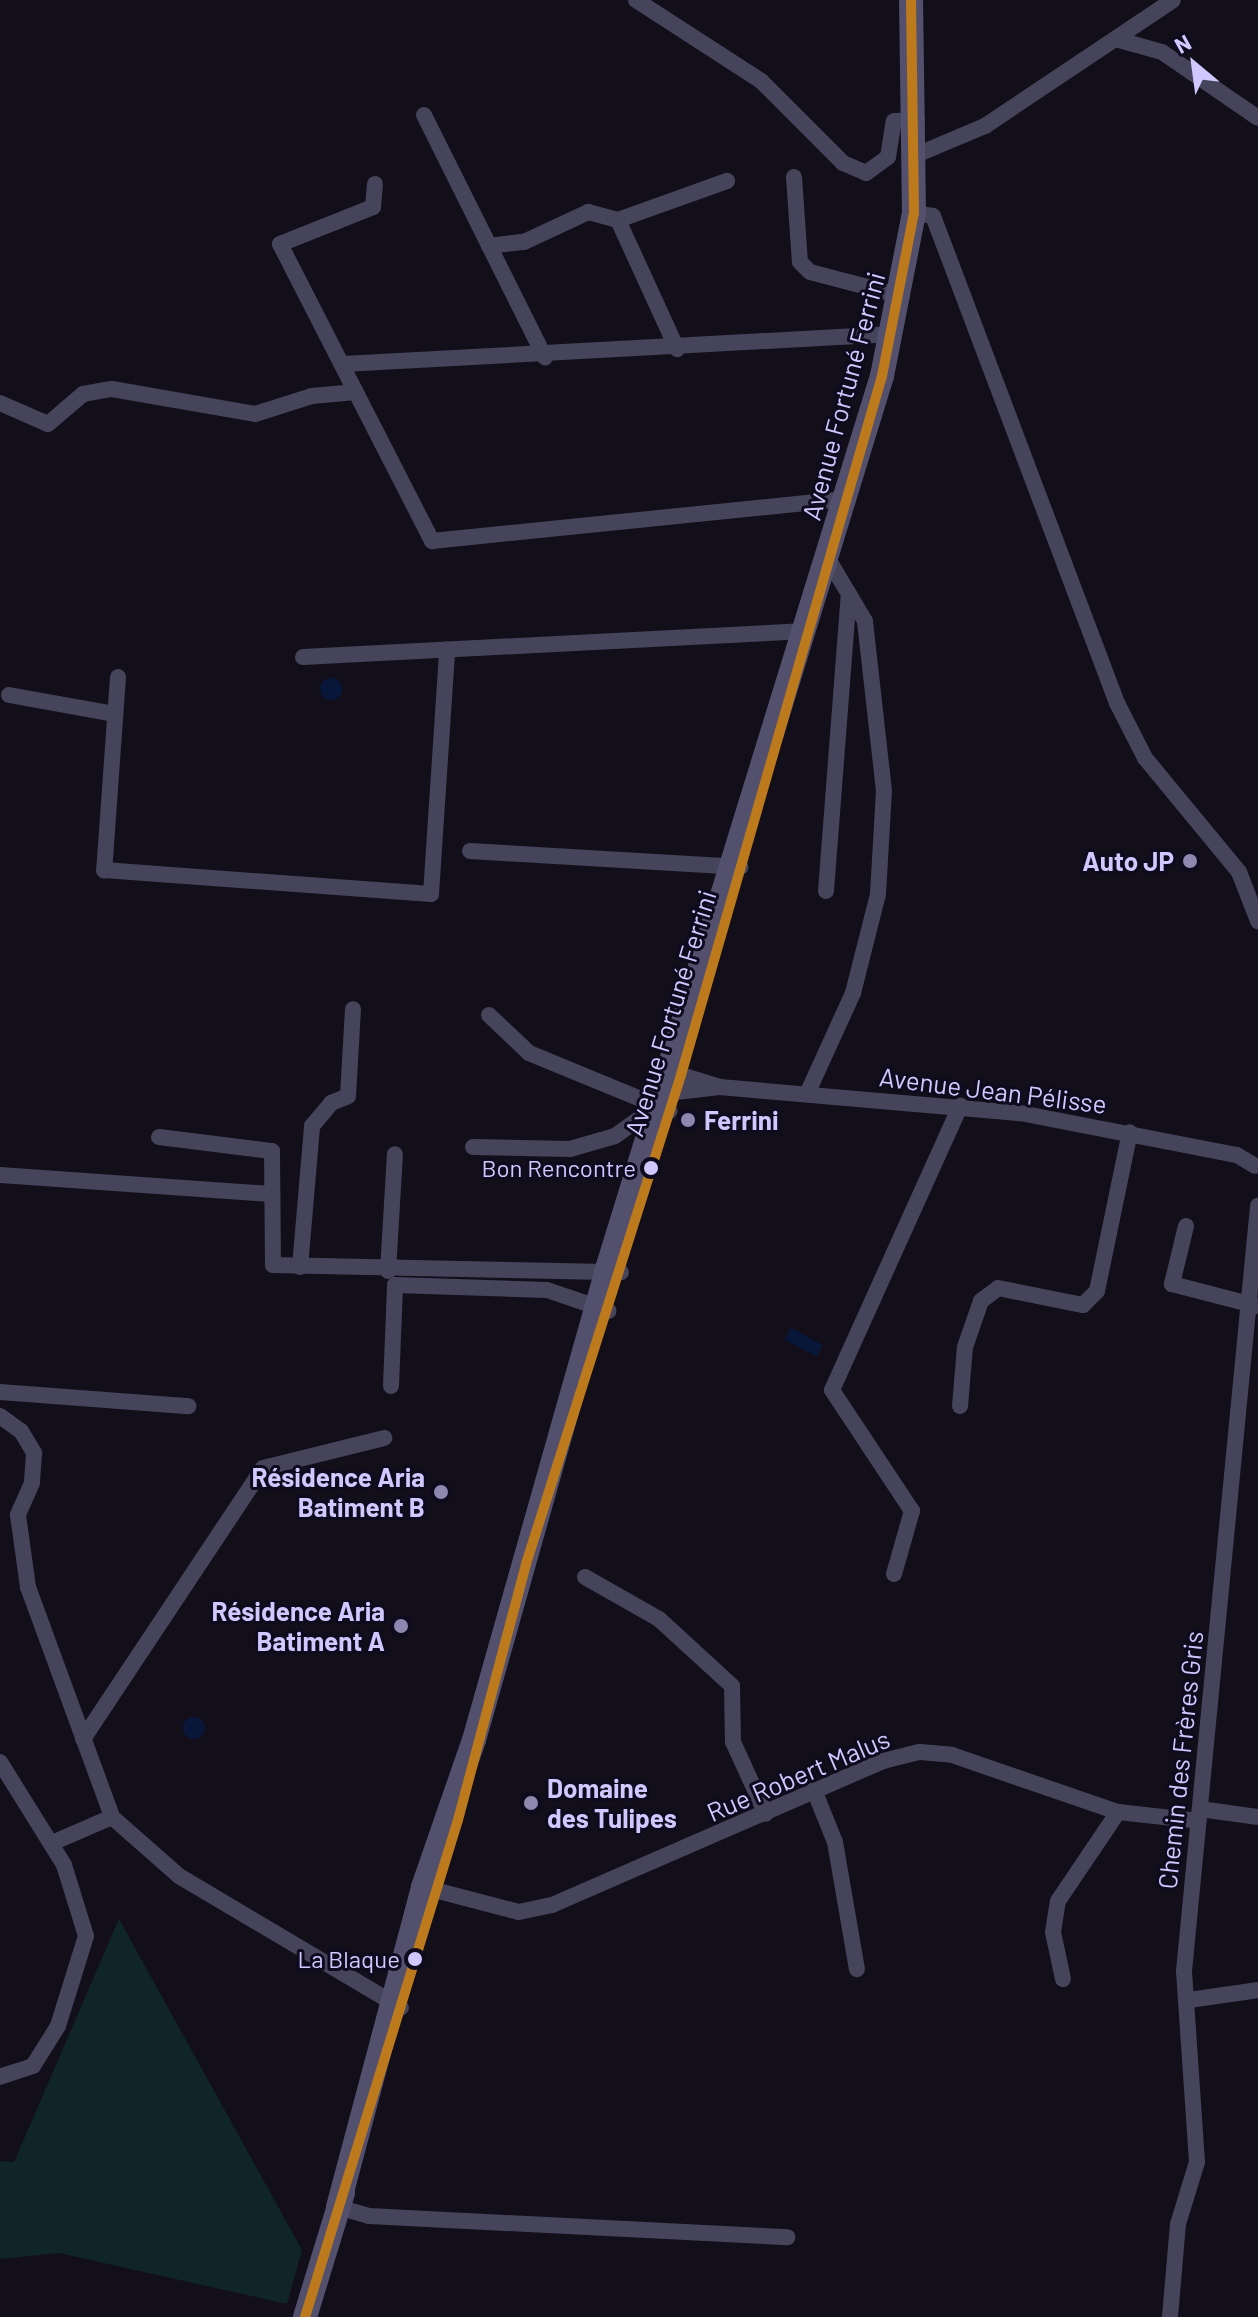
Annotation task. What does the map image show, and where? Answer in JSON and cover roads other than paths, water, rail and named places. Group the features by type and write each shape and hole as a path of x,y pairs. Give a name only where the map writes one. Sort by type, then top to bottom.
{"main road":[{"name":"Avenue Fortuné Ferrini","path":"305,2317 893,334 914,213 917,120 911,0"}],"street":[{"path":"636,0 761,81 843,163 866,173 888,157 894,121 917,120"},
{"path":"916,155 985,126 1119,40 1173,0"},
{"path":"1119,40 1162,52 1258,118"},
{"path":"424,115 545,358"},
{"path":"794,177 800,262 810,272 902,296"},
{"path":"489,246 524,242 588,212 618,220 727,181"},
{"path":"375,184 373,207 280,244 432,541 845,499"},
{"path":"914,213 933,216 1117,703 1145,758 1239,872 1258,921"},
{"path":"618,220 677,349"},
{"path":"343,364 545,358 893,334"},
{"path":"0,403 48,424 83,394 112,389 255,414 356,392"},
{"path":"807,1094 853,993 878,894 884,791 875,661 865,621 828,559"},
{"path":"826,891 849,594"},
{"path":"303,657 806,631"},
{"path":"118,677 104,870 431,894 447,650"},
{"path":"9,695 115,714"},
{"path":"470,851 736,867"},
{"path":"300,1267 312,1126 331,1103 348,1096 353,1009"},
{"path":"489,1015 529,1053 669,1093"},
{"name":"Avenue Jean Pélisse","path":"669,1093 720,1087 960,1106 1130,1132 1237,1155 1257,1167"},
{"path":"473,1147 570,1149 615,1136 669,1093"},
{"path":"894,1574 912,1511 832,1390 960,1106"},
{"path":"960,1406 965,1347 981,1301 998,1288 1083,1305 1097,1291 1130,1132"},
{"path":"159,1137 272,1151 273,1265 388,1271 614,1272"},
{"path":"388,1271 395,1154"},
{"path":"0,1175 272,1194"},
{"name":"Chemin des Frères Gris","path":"1170,2317 1178,2224 1197,2162 1189,2000 1184,1971 1253,1304 1258,1206"},
{"path":"1186,1226 1172,1284 1253,1304"},
{"path":"391,1386 395,1285 547,1290 603,1309"},
{"path":"0,1392 188,1406"},
{"path":"0,1416 21,1431 34,1453 32,1483 18,1515 28,1587 112,1817 179,1876 396,2006"},
{"path":"83,1739 263,1468 384,1438"},
{"path":"585,1577 659,1619 732,1686 733,1742 766,1814"},
{"name":"Rue Robert Malus","path":"430,1889 519,1912 552,1905 766,1814 814,1790 920,1752 952,1755 1118,1812 1258,1817"},
{"path":"0,1762 52,1843 86,1936 76,1983 33,2066 0,2077"},
{"path":"814,1790 835,1842 857,1969"},
{"path":"1063,1979 1053,1932 1058,1901 1118,1812"},
{"path":"52,1843 112,1817"},
{"path":"1189,2000 1258,1990"},
{"path":"338,2207 369,2216 787,2237"}],"water":[{"path":"327,678 335,678 342,689 335,700 327,700 320,693 320,685"},
{"path":"791,1328 823,1345 817,1356 785,1339"},
{"path":"194,1717 202,1720 205,1728 202,1736 194,1739 186,1736 183,1728 186,1720"}],"place":[{"name":"Auto JP","path":"1190,861"},
{"name":"Ferrini","path":"688,1120"},
{"name":"Bon Rencontre","path":"651,1168"},
{"name":"Résidence Aria Batiment B","path":"441,1492"},
{"name":"Résidence Aria Batiment A","path":"401,1626"},
{"name":"Domaine des Tulipes","path":"531,1803"},
{"name":"La Blaque","path":"415,1959"}]}
